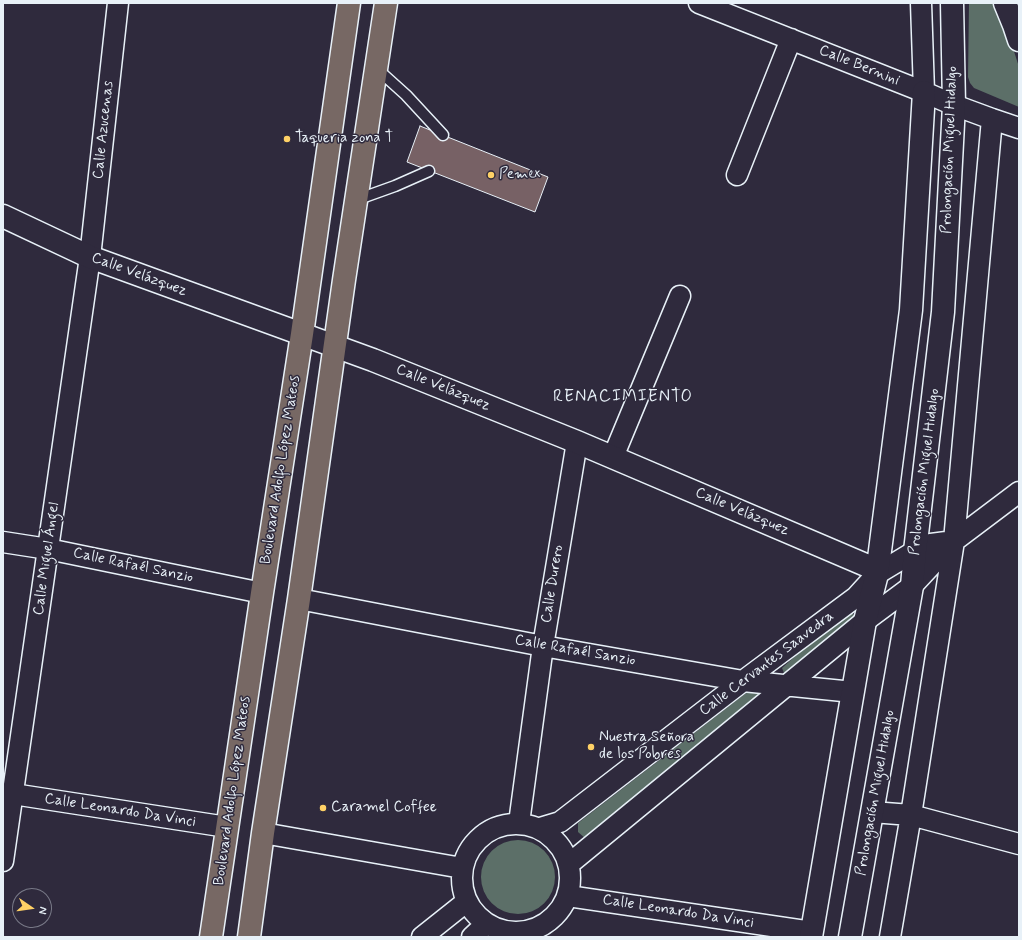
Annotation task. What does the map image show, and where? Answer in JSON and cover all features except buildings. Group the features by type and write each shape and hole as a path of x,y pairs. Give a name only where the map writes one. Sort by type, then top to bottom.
{"main road":[{"name":"Boulevard Adolfo López Mateos","path":"211,937 302,334 349,3"},
{"path":"249,937 263,833 299,599 356,200 386,3"}],"street":[{"name":"Calle Azucenas","path":"90,258 118,3"},
{"name":"Calle Bernini","path":"699,3 954,105 1019,128"},
{"path":"921,3 924,92"},
{"name":"Prolongación Miguel Hidalgo","path":"850,937 912,586 943,312 954,105 952,3"},
{"path":"1005,3 1019,40"},
{"path":"737,175 791,39"},
{"name":"Prolongación Miguel Hidalgo","path":"812,935 865,621 877,574 911,310 924,92"},
{"path":"890,937 911,815 954,541 992,119"},
{"name":"Calle Velázquez","path":"3,216 90,258 373,360 577,442 868,566 877,574"},
{"name":"Calle Miguel Ángel","path":"3,861 90,258"},
{"path":"613,457 680,296"},
{"name":"Calle Durero","path":"519,823 543,646 577,442"},
{"name":"Calle Cervantes Saavedra","path":"569,864 865,621 912,586 954,541 1019,492"},
{"name":"Calle Cervantes Saavedra","path":"540,828 560,822 743,681 856,597 877,574 915,551 931,544 954,541"},
{"name":"Calle Rafaél Sanzio","path":"3,542 48,549 262,593"},
{"name":"Calle Rafaél Sanzio","path":"299,599 543,646 743,681 853,692"},
{"name":"Calle Leonardo Da Vinci","path":"13,794 227,828"},
{"path":"872,812 911,815 1019,844"},
{"path":"519,823 540,828 555,839 562,847 569,864 571,877 568,896 556,916 540,927 530,931 510,935 486,924 477,917 466,902 462,887 462,868 470,848 483,834 500,825 519,823"},
{"path":"263,833 462,868"},
{"name":"Calle Leonardo Da Vinci","path":"568,896 812,935"},
{"path":"422,937 466,902"},
{"path":"472,937 486,924"}],"lane":[{"path":"376,68 406,95 443,135"},
{"path":"356,200 395,186 429,171"}],"green space":[{"path":"969,3 995,3 1011,42 1019,67 1019,107 974,88 970,83 968,77"},
{"path":"851,613 860,618 786,678 782,668 800,652"},
{"path":"750,690 766,695 586,839 578,832 578,823"},
{"path":"518,840 539,846 549,856 555,877 549,898 539,908 518,914 497,908 487,898 481,877 487,856 497,846"}],"place":[{"name":"Taqueria zona T","path":"287,139"},
{"name":"Pemex","path":"491,175"},
{"name":"Nuestra Señora de los Pobres","path":"591,747"},
{"name":"Caramel Coffee","path":"323,808"}],"district":[{"name":"RENACIMIENTO","path":"623,397"}]}
